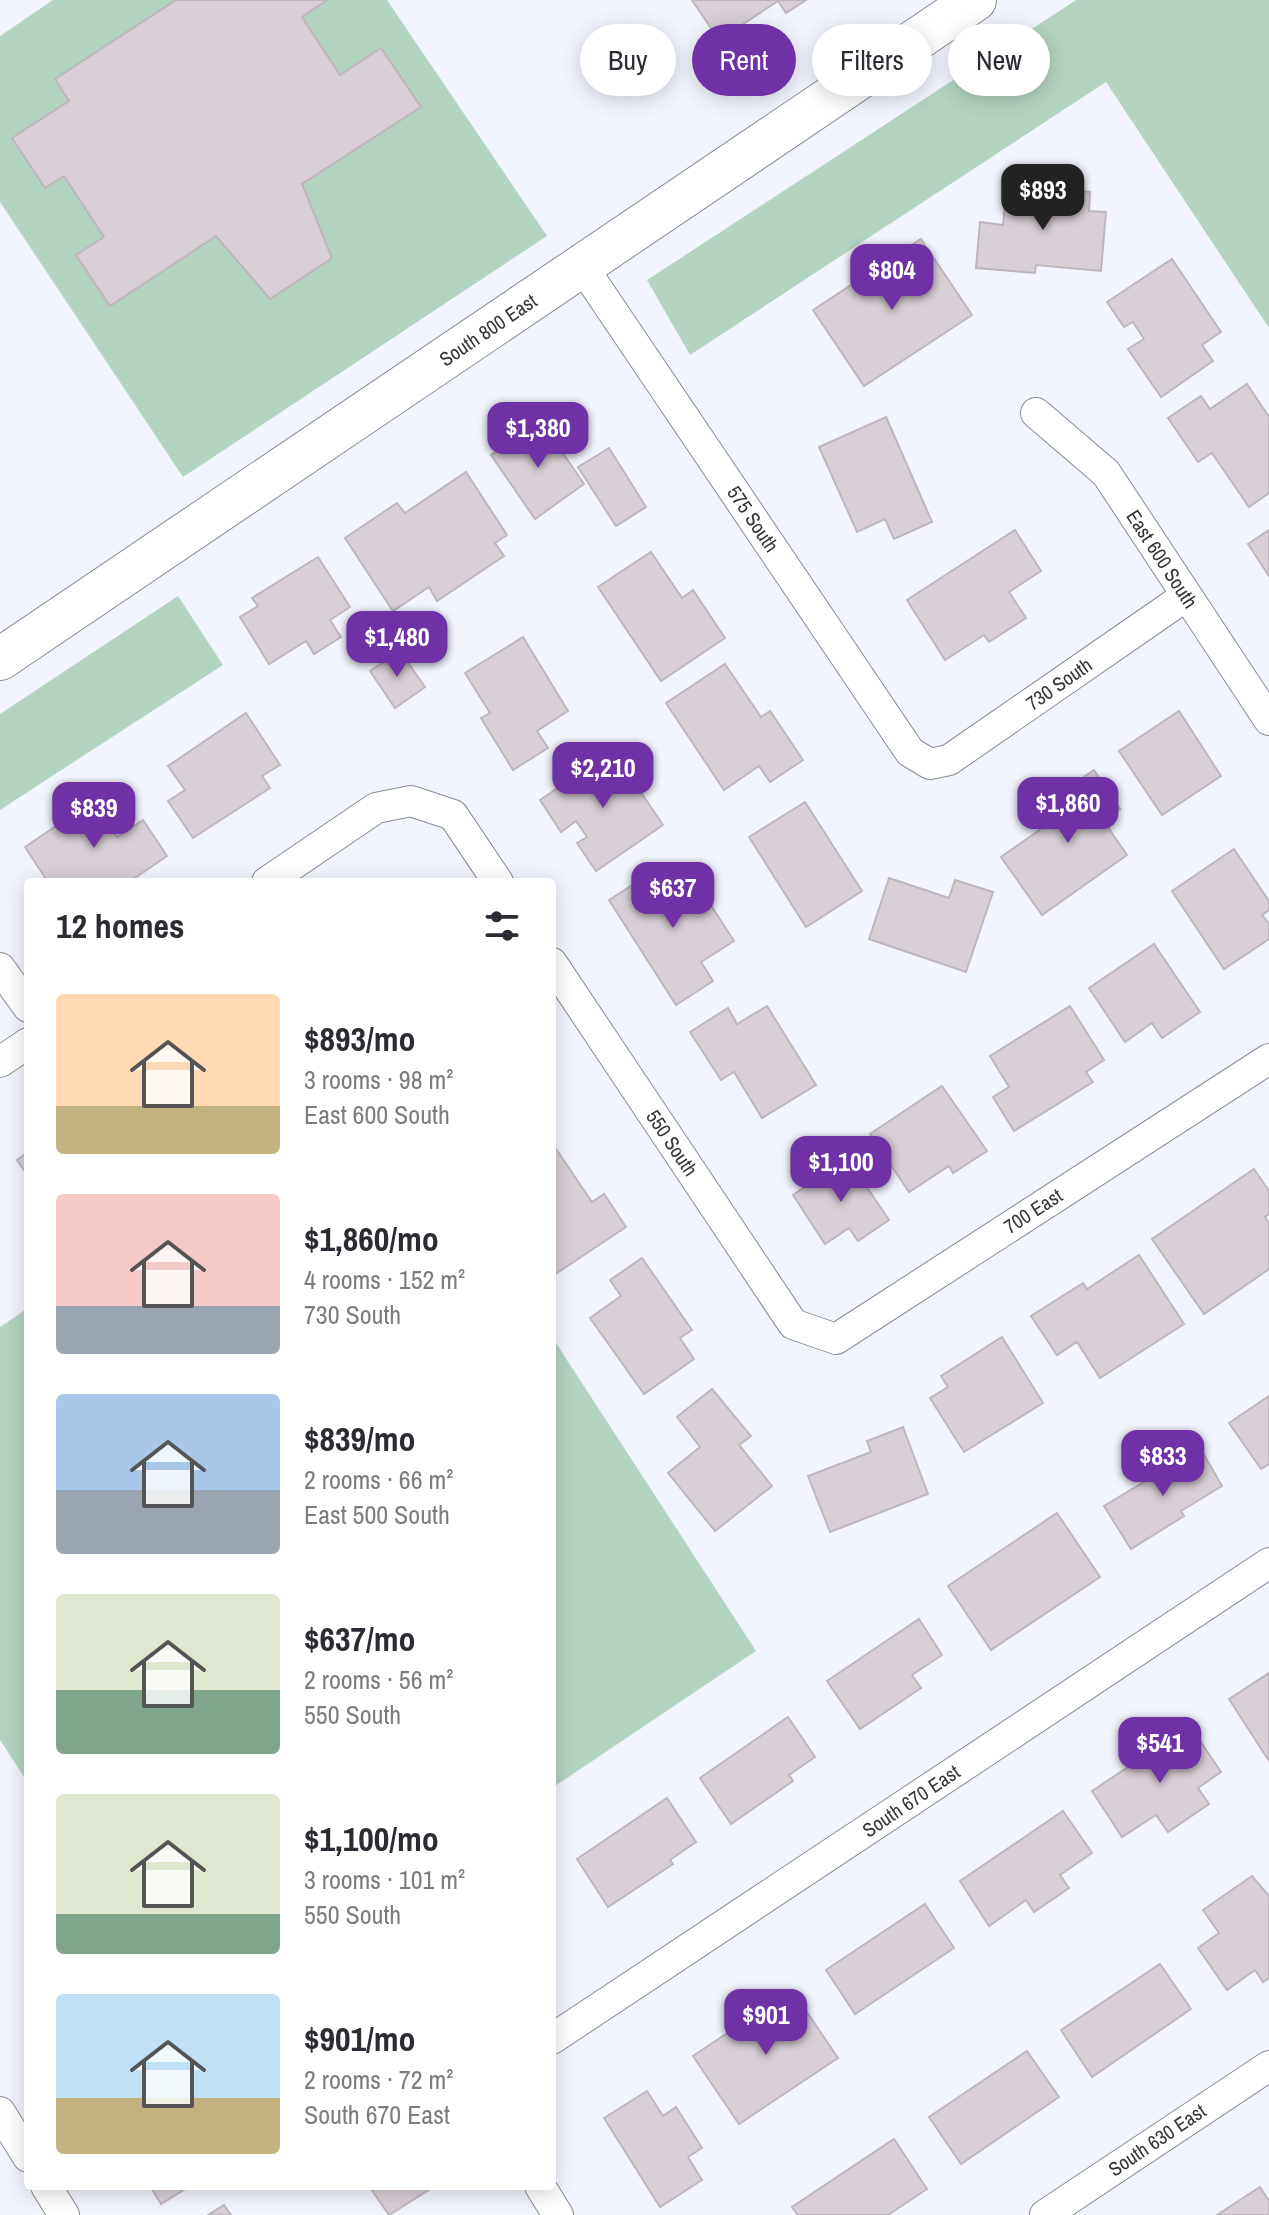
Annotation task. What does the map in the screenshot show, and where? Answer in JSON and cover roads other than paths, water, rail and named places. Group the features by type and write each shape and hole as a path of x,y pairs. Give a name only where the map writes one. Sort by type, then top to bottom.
{"main road":[{"name":"South 800 East","path":"0,659 582,266 964,3"}],"street":[{"name":"575 South","path":"582,266 910,752 930,764"},
{"name":"East 600 South","path":"1036,413 1106,473 1269,720"},
{"name":"730 South","path":"930,764 949,760 1186,596"},
{"path":"273,878 376,808 411,801 453,815 495,878"},
{"path":"0,968 24,1001"},
{"name":"550 South","path":"556,969 793,1324"},
{"path":"0,1062 24,1046"},
{"name":"700 East","path":"793,1324 836,1339 1269,1059"},
{"name":"South 670 East","path":"556,2036 1269,1563"},
{"name":"South 630 East","path":"1045,2215 1269,2066"},
{"path":"0,2112 24,2151"},
{"path":"48,2190 64,2215"},
{"path":"542,2190 558,2215"}]}
